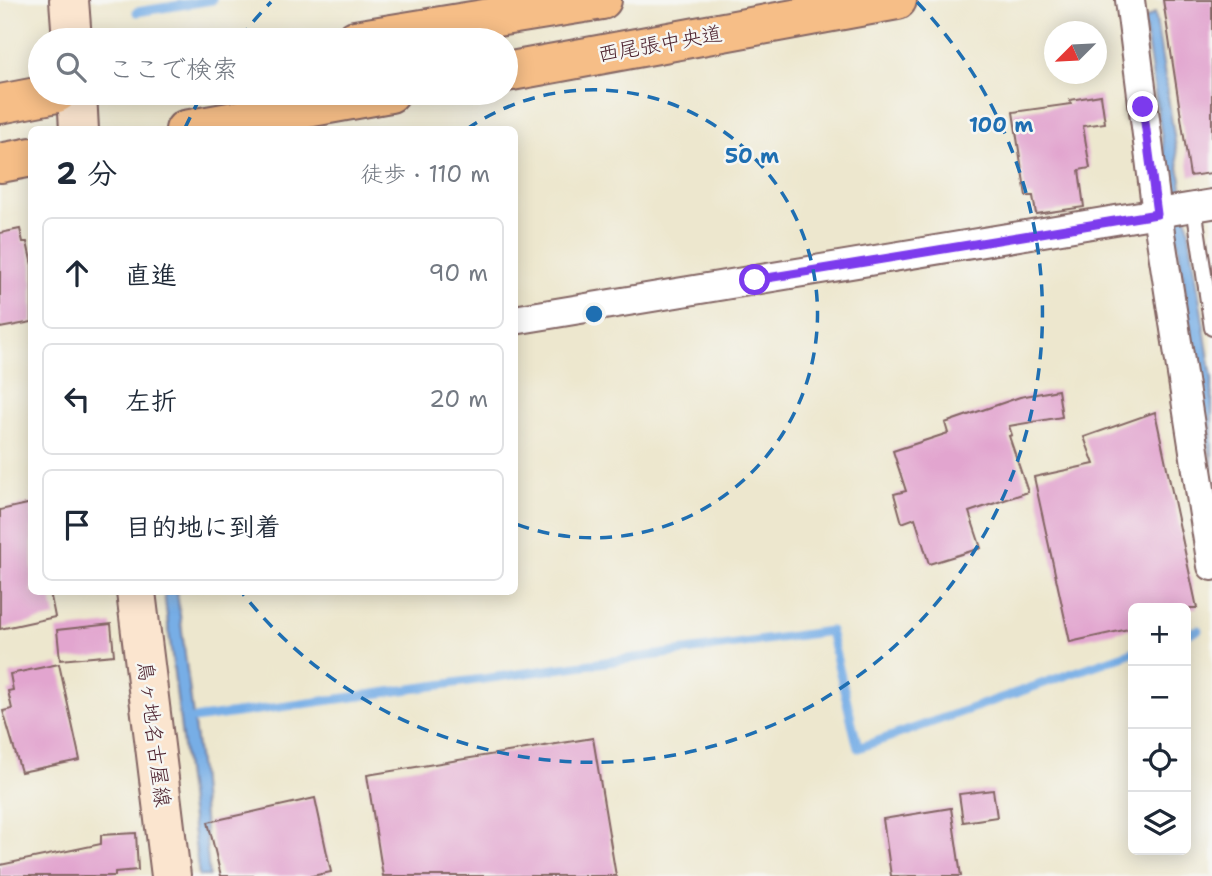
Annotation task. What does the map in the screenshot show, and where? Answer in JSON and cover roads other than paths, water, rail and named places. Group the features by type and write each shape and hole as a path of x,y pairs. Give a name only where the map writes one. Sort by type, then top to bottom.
{"main road":[{"path":"69,0 71,28"},
{"path":"429,28 602,0"},
{"name":"西尾張中央道","path":"518,70 897,0"},
{"path":"0,104 28,99"},
{"path":"77,105 79,126"},
{"path":"207,126 324,105"},
{"path":"0,163 28,158"},
{"name":"鳥ヶ地名古屋線","path":"136,595 171,876"}],"street":[{"path":"1130,0 1184,209 1212,566"},
{"path":"518,319 1184,209"}],"lane":[{"path":"1184,209 1212,328"}],"water":[{"path":"1155,13 1212,379 1212,470 1144,20"},
{"path":"164,595 177,595 200,771 209,876 199,876"}],"waterway":[{"path":"137,12 212,0"},
{"path":"1191,632 1198,630"},
{"path":"193,719 830,631 858,748 1128,654"}]}
